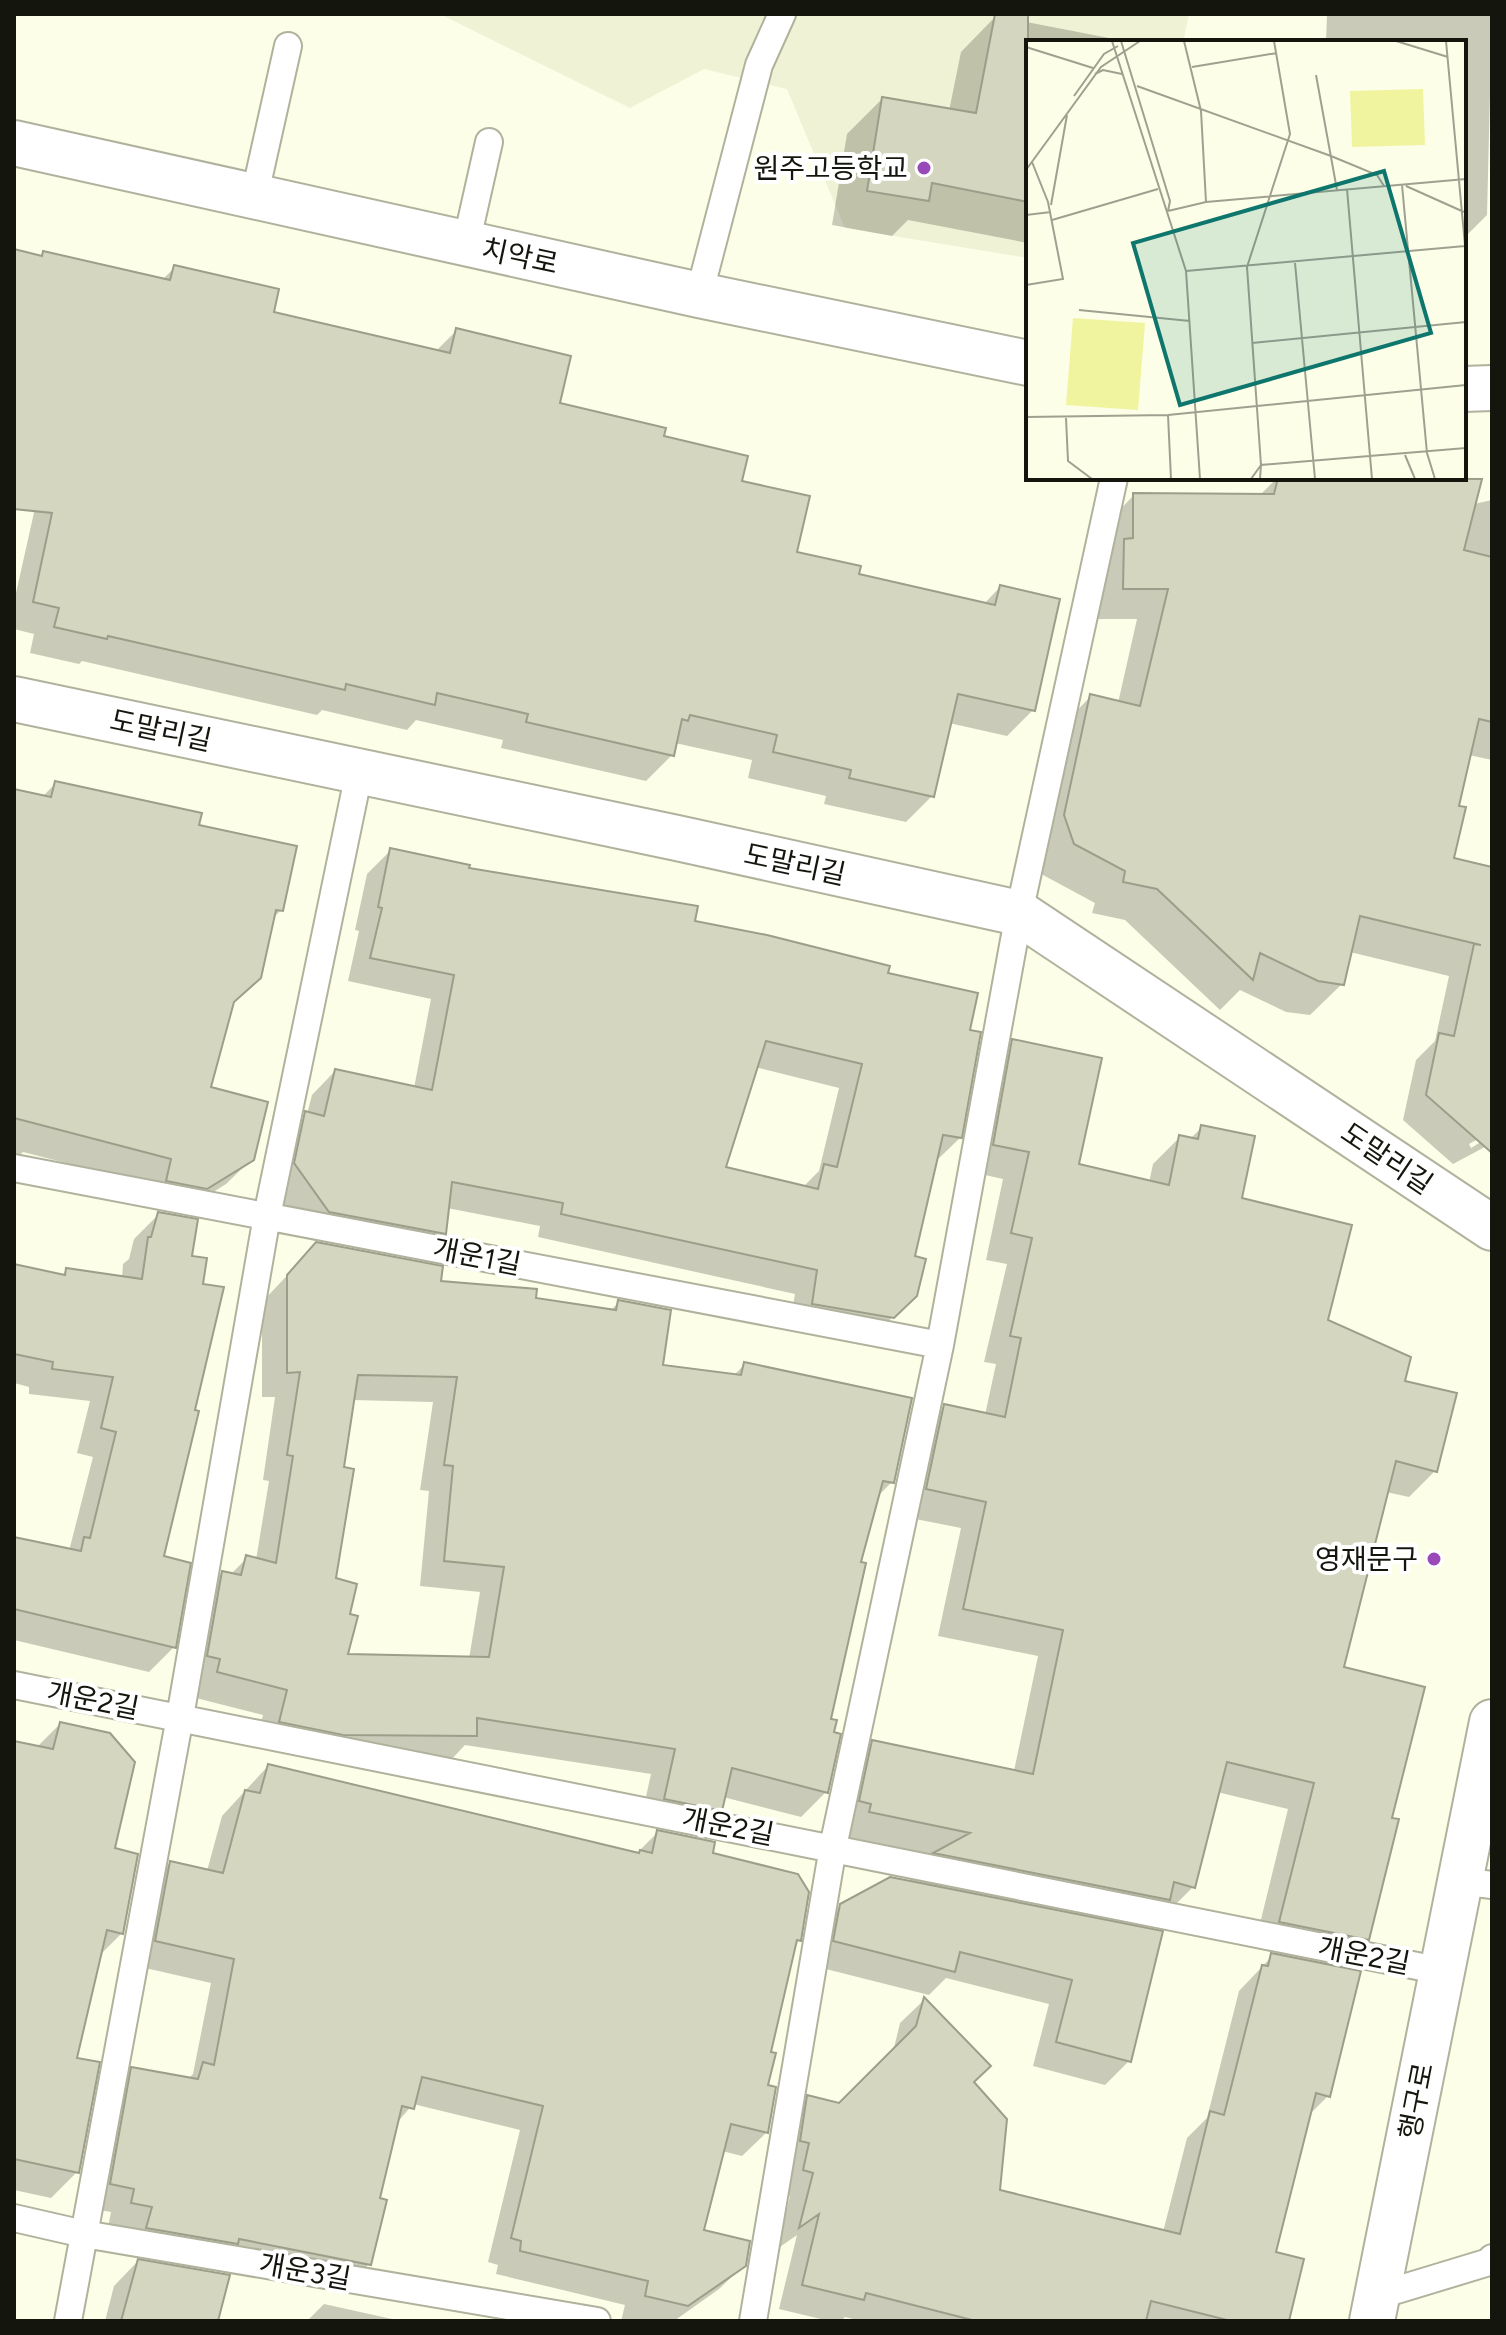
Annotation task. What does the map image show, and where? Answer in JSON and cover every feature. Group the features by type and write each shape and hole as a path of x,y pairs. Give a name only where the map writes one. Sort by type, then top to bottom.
{"street":[{"name":"치악로","path":"14,143 699,295 1026,363"},
{"path":"1466,389 1492,388"},
{"name":"도말리길","path":"14,699 1019,913 1492,1228"},
{"name":"행구로","path":"1375,2309 1442,1971 1475,1883 1492,1722"}],"lane":[{"path":"699,295 759,65 782,14"},
{"path":"254,198 288,46"},
{"path":"466,244 489,142"},
{"path":"753,2321 833,1847 940,1345 1019,913 1114,480"},
{"path":"68,2321 180,1717 267,1216 359,773"},
{"name":"개운1길","path":"14,1168 940,1345"},
{"name":"개운2길","path":"14,1685 1442,1971"},
{"name":"개운3길","path":"14,2218 84,2234 597,2321"},
{"path":"1375,2309 1489,2262 1492,2258"}],"shaded area":[{"name":"원주고등학교","path":"440,14 1189,14 1183,40 1026,40 1026,258 845,228 787,89 704,69 630,108"}],"building":[{"path":"995,14 1028,14 1026,202 932,183 929,201 867,191 882,97 976,113"},
{"path":"14,249 42,256 43,251 170,280 174,265 279,289 274,312 450,353 456,328 571,356 560,403 666,428 664,436 748,456 742,481 810,496 797,552 861,566 859,574 995,605 1000,585 1060,599 1035,711 958,694 934,797 849,778 851,770 773,752 777,735 690,715 688,721 682,719 674,756 526,722 528,714 437,693 435,705 346,684 345,690 108,636 107,639 54,627 59,608 33,602 52,513 14,509"},
{"path":"1482,479 1464,550 1492,557 1492,722 1479,719 1459,806 1466,807 1454,858 1492,867 1492,1153 1426,1095 1439,1033 1454,1036 1474,944 1481,945 1360,916 1344,985 1318,981 1260,953 1253,980 1157,889 1123,882 1125,871 1074,844 1064,815 1090,694 1140,706 1168,589 1123,589 1124,539 1133,538 1133,493 1274,494 1278,480"},
{"path":"55,781 202,813 199,825 297,846 283,911 276,910 261,978 234,1002 211,1087 268,1102 254,1160 207,1189 166,1181 171,1159 14,1118 14,789 51,797"},
{"path":"390,848 470,865 469,868 698,906 695,921 767,935 890,966 888,973 978,993 970,1030 981,1032 962,1138 943,1135 915,1256 926,1259 917,1296 894,1318 812,1304 817,1270 561,1214 563,1203 452,1182 446,1234 329,1212 294,1163 305,1111 324,1116 335,1069 432,1090 454,975 370,958 382,908 378,907","holes":["766,1041 862,1064 837,1167 824,1164 818,1189 726,1167"]},
{"path":"1012,1039 1102,1058 1079,1164 1169,1185 1179,1135 1198,1139 1201,1125 1255,1136 1242,1198 1352,1225 1328,1320 1411,1357 1405,1381 1457,1393 1437,1472 1396,1461 1344,1667 1425,1687 1392,1818 1399,1819 1369,1940 1279,1922 1314,1783 1227,1762 1195,1888 1174,1882 1170,1900 933,1853 970,1833 869,1812 871,1804 859,1801 872,1740 1033,1774 1063,1630 963,1609 986,1502 926,1489 944,1404 1005,1417 1021,1338 1010,1336 1032,1238 1011,1233 1029,1152 993,1145"},
{"path":"158,1212 198,1219 192,1256 207,1258 203,1284 224,1287 195,1410 199,1411 164,1556 191,1563 176,1648 14,1609 14,1537 81,1551 84,1537 90,1538 116,1432 101,1428 113,1377 52,1369 53,1362 14,1354 14,1264 65,1275 66,1268 142,1279 148,1237 151,1237"},
{"path":"316,1242 443,1266 441,1281 537,1289 536,1298 616,1310 618,1300 671,1310 663,1365 741,1375 744,1362 912,1398 894,1483 883,1481 861,1562 866,1563 831,1719 837,1720 834,1732 841,1734 828,1793 732,1768 722,1811 664,1799 675,1749 477,1718 477,1736 343,1735 279,1722 287,1690 217,1672 220,1659 207,1656 222,1571 241,1575 246,1555 276,1563 293,1456 287,1455 300,1372 287,1373 287,1275","holes":["358,1375 457,1377 444,1465 453,1466 444,1561 504,1567 489,1657 348,1654 358,1616 350,1614 357,1584 336,1578 354,1469 344,1467"]},
{"path":"60,1722 110,1733 135,1762 115,1848 138,1854 123,1934 107,1930 77,2058 100,2062 79,2173 14,2159 14,1741 53,1749"},
{"path":"268,1764 639,1853 640,1850 652,1853 657,1830 715,1842 713,1853 798,1874 809,1892 801,1941 797,1940 771,2052 776,2053 768,2085 776,2087 768,2133 731,2124 704,2230 750,2241 746,2266 688,2306 645,2296 648,2281 520,2251 521,2241 511,2238 543,2106 422,2077 414,2109 402,2106 380,2198 387,2200 371,2265 239,2239 238,2244 146,2228 152,2207 131,2203 134,2189 110,2184 131,2067 198,2079 203,2062 214,2065 234,1959 155,1941 170,1861 223,1873 245,1790 260,1793"},
{"path":"890,1877 1163,1931 1131,2062 1056,2042 1072,1980 960,1952 955,1972 833,1941 840,1904"},
{"path":"1271,1953 1361,1971 1330,2097 1316,2093 1276,2252 1304,2259 1289,2321 1231,2321 1151,2301 1146,2321 976,2321 866,2293 864,2300 802,2285 819,2214 799,2228 813,2173 803,2170 809,2143 800,2141 807,2095 839,2103 916,2026 924,1997 991,2066 974,2082 1007,2119 1000,2190 1180,2234 1210,2111 1224,2115 1262,1965 1268,1966"},
{"path":"138,2259 230,2275 218,2321 121,2321"}],"place":[{"name":"원주고등학교","path":"924,168"},
{"name":"영재문구","path":"1434,1559"}]}
